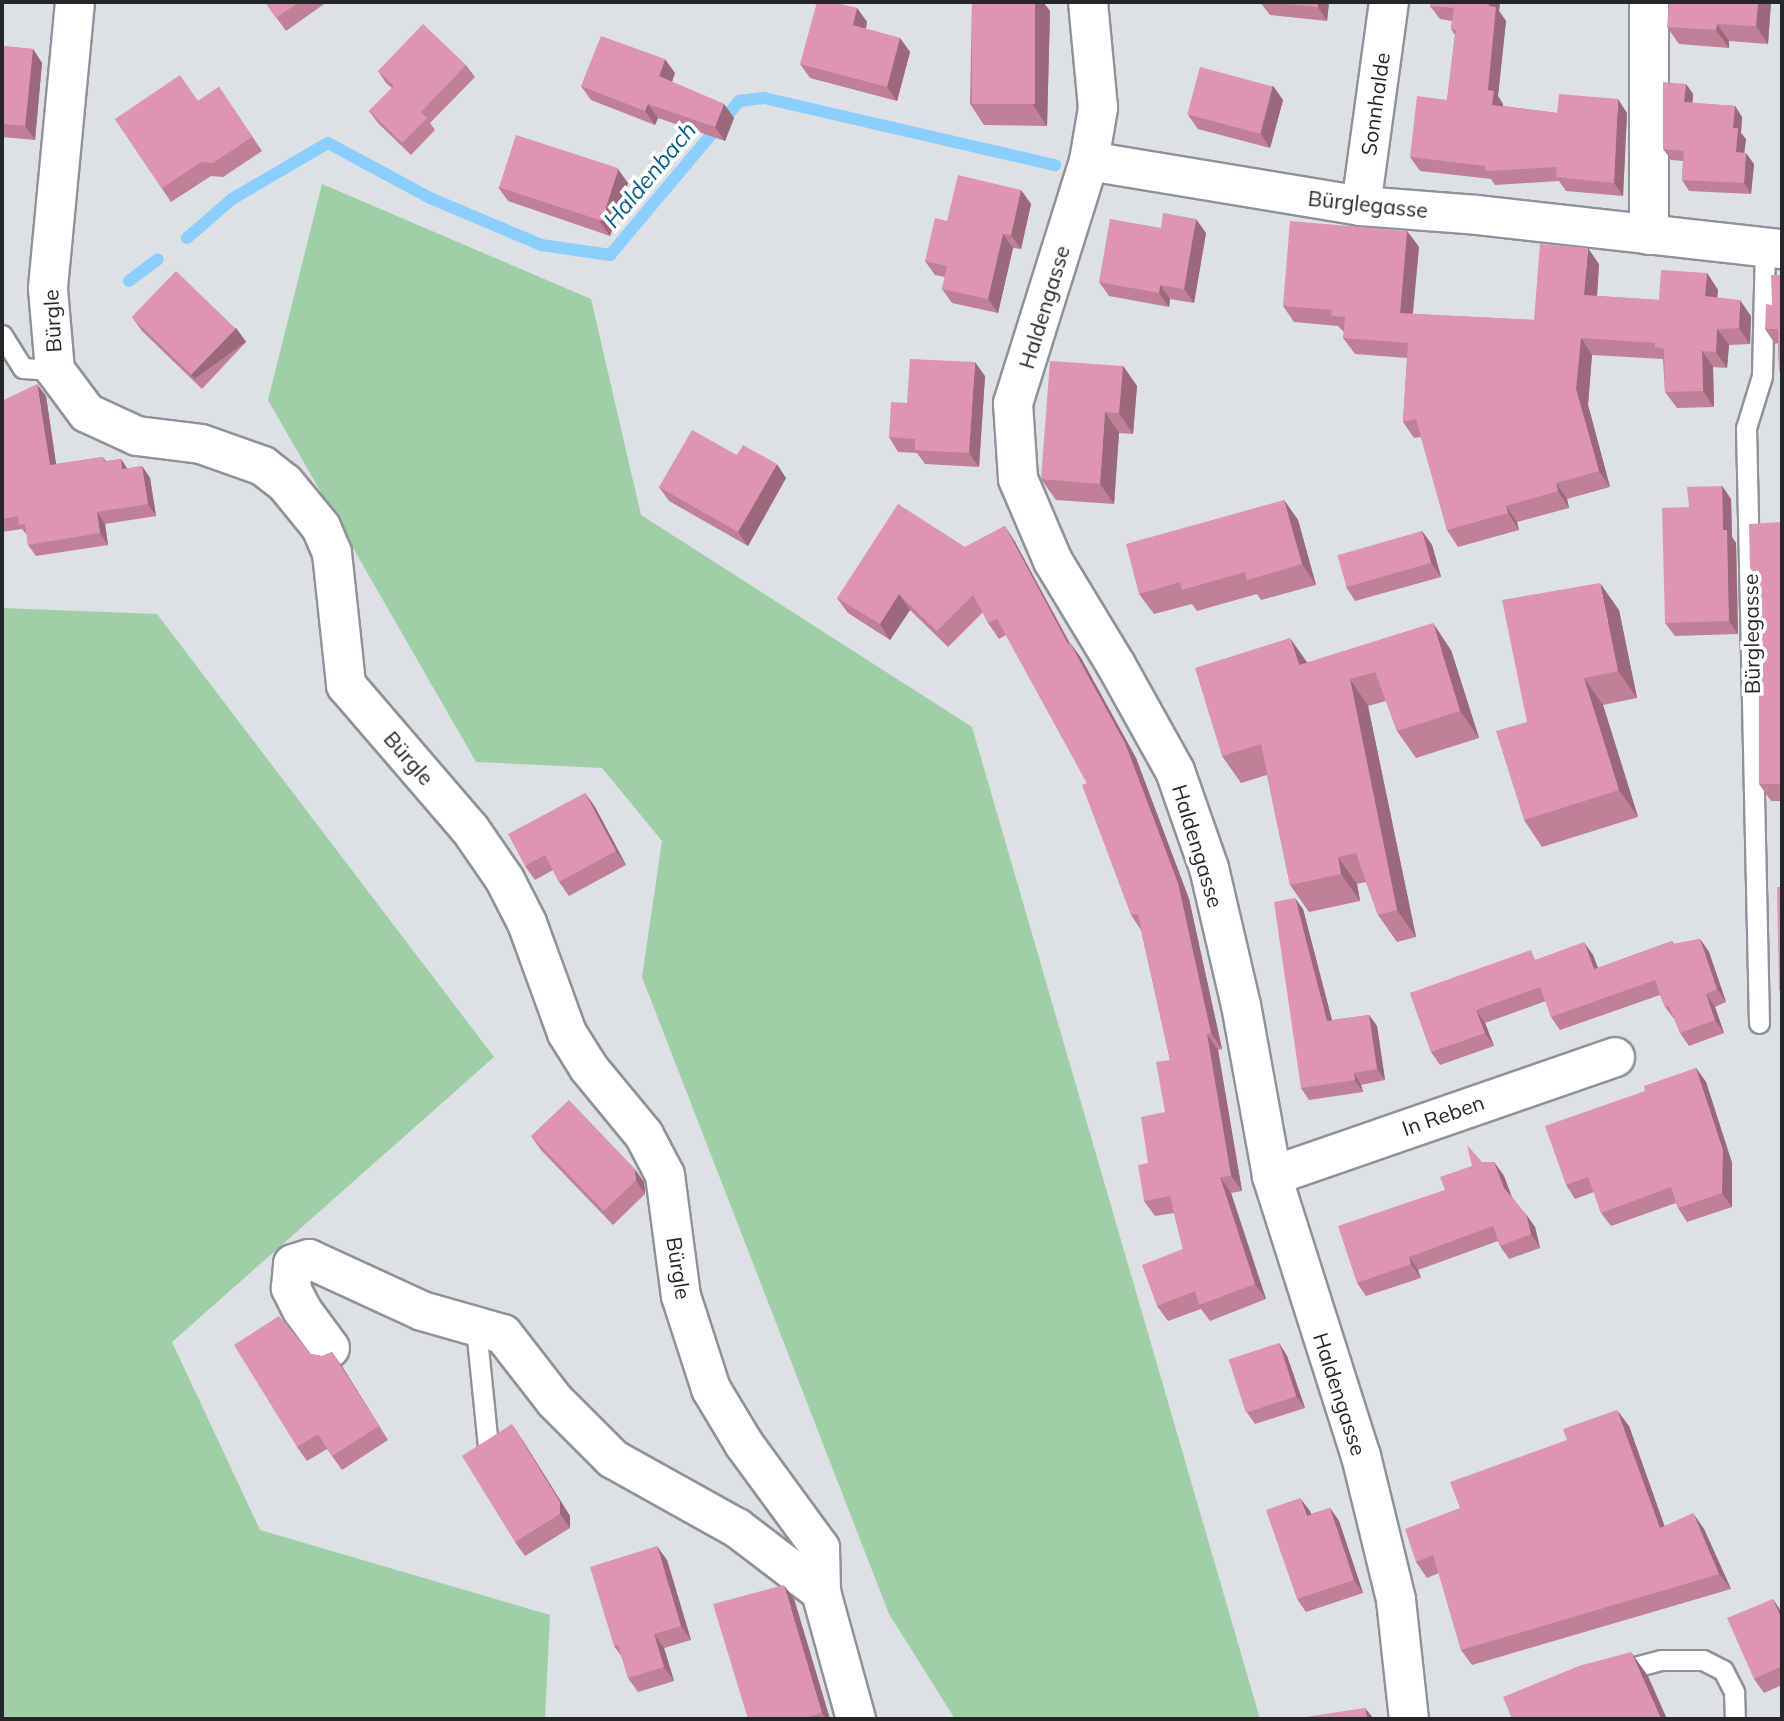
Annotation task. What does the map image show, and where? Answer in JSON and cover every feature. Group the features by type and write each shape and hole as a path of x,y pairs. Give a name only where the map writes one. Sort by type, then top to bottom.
{"street":[{"name":"Bürgle","path":"75,2 48,289 55,370 87,413 99,419 137,436 201,444 263,466 285,483 321,527 332,552 346,685 470,829 505,880 527,923 567,1033 588,1067 643,1135 665,1175 681,1296 711,1389 744,1444 820,1548 821,1592 856,1719"},
{"name":"Haldengasse","path":"1088,2 1098,108 1089,161 1013,403 1018,479 1053,561 1116,665 1175,771 1214,893 1241,1005 1272,1176 1362,1456 1396,1600 1409,1719"},
{"name":"Sonnhalde","path":"1361,206 1389,2"},
{"path":"1649,2 1649,235"},
{"name":"Bürglegasse","path":"1089,161 1361,206 1477,215 1773,248"},
{"name":"In Reben","path":"1272,1176 1615,1057"},
{"path":"330,1348 302,1310 291,1288 293,1264 309,1259 422,1311 503,1334 555,1401 613,1459 737,1528 821,1592"}],"lane":[{"name":"Bürglegasse","path":"1759,1023 1746,428 1762,376 1773,248"},
{"path":"2,335 23,368 55,370"},
{"path":"476,1328 488,1447"},
{"path":"1594,1678 1661,1660 1703,1660 1723,1670 1734,1692 1735,1719"}],"green space":[{"path":"322,184 591,299 641,515 972,727 1260,1719 955,1719 889,1614 642,977 662,841 602,768 476,762 268,400"},
{"path":"2,608 157,614 494,1057 172,1342 260,1530 550,1615 545,1719 2,1719"}],"building":[{"path":"265,2 299,2 276,18"},
{"path":"817,2 833,2 857,8 853,25 900,38 887,87 800,64"},
{"path":"972,2 1035,2 1035,104 972,104"},
{"path":"1267,2 1318,2 1318,7"},
{"path":"1431,2 1489,2 1489,6 1496,7 1488,90 1494,91 1492,105 1557,113 1559,94 1618,99 1614,183 1556,177 1557,167 1486,171 1485,166 1410,157 1417,96 1447,100 1456,30 1451,29 1454,8 1430,6"},
{"path":"1669,2 1758,2 1756,26 1717,24 1716,30 1667,27"},
{"path":"423,24 466,65 421,112 427,118 402,143 369,111 394,86 378,71"},
{"path":"601,36 665,59 659,76 724,104 715,127 648,104 645,111 581,86"},
{"path":"2,46 33,49 25,126 2,124"},
{"path":"1200,67 1272,86 1260,134 1187,114"},
{"path":"180,75 198,101 219,87 252,137 213,163 201,162 162,188 115,119"},
{"path":"1663,82 1686,84 1684,102 1735,106 1733,128 1738,128 1736,152 1746,153 1744,183 1682,180 1684,151 1663,149"},
{"path":"516,135 619,168 602,221 499,187"},
{"path":"958,175 1021,190 1011,235 1003,234 988,299 942,289 947,266 925,261 935,218 947,221"},
{"path":"1163,213 1196,219 1184,289 1160,285 1159,293 1099,282 1110,219 1161,228"},
{"path":"1290,221 1407,231 1400,313 1534,320 1540,244 1588,248 1584,295 1659,300 1661,270 1707,273 1705,296 1740,300 1739,328 1717,329 1716,352 1702,351 1703,391 1665,392 1664,349 1655,347 1655,343 1581,338 1576,389 1599,471 1556,483 1558,491 1506,506 1508,513 1447,530 1416,419 1403,422 1408,343 1343,338 1345,317 1331,316 1332,310 1283,306"},
{"path":"176,271 236,329 191,375 132,317"},
{"path":"1771,275 1782,275 1782,370 1779,370 1778,329 1765,329 1766,304 1772,305"},
{"path":"910,359 975,362 969,453 915,450 915,439 889,437 891,402 907,403"},
{"path":"1050,361 1123,366 1119,413 1105,412 1100,484 1041,479"},
{"path":"37,384 50,465 103,457 104,462 121,459 122,469 142,466 148,504 97,512 100,533 28,545 25,524 19,525 18,516 2,519 2,401"},
{"path":"692,430 737,455 743,445 777,464 738,532 659,487"},
{"path":"1722,486 1723,530 1727,530 1729,621 1665,623 1662,508 1689,507 1687,487"},
{"path":"1284,500 1302,564 1247,580 1245,572 1182,590 1180,582 1139,594 1126,544"},
{"path":"898,504 965,547 1005,526 1125,743 1178,883 1211,1033 1207,1034 1231,1176 1220,1177 1255,1284 1199,1305 1195,1291 1157,1306 1142,1265 1183,1249 1170,1196 1144,1201 1138,1165 1148,1163 1141,1117 1165,1112 1156,1062 1170,1060 1138,914 1131,915 1082,785 1087,783 997,619 988,623 973,595 937,631 899,594 880,624 837,598"},
{"path":"1782,522 1782,784 1759,784 1759,616 1751,616 1749,524"},
{"path":"1422,531 1431,563 1347,587 1337,555"},
{"path":"1600,583 1618,671 1584,678 1619,790 1524,820 1496,731 1527,722 1502,600"},
{"path":"1433,623 1460,711 1397,731 1375,672 1350,679 1397,910 1378,915 1356,853 1338,857 1341,874 1290,885 1261,744 1222,756 1195,668 1290,638 1299,665"},
{"path":"585,793 616,851 559,882 545,855 525,866 508,834"},
{"path":"1777,887 1782,887 1782,991 1779,991"},
{"path":"1295,898 1327,1021 1369,1015 1377,1069 1354,1073 1355,1080 1301,1088 1274,902"},
{"path":"1700,939 1717,989 1706,994 1715,1020 1680,1033 1669,1006 1665,1007 1655,980 1551,1017 1540,987 1476,1010 1485,1033 1431,1052 1410,993 1531,950 1535,960 1584,942 1594,969 1672,941 1673,944"},
{"path":"1696,1068 1723,1150 1722,1193 1678,1208 1671,1187 1601,1213 1588,1177 1566,1185 1545,1126 1645,1091 1644,1086"},
{"path":"569,1100 634,1168 636,1180 604,1211 531,1136"},
{"path":"1467,1145 1482,1162 1494,1162 1504,1188 1526,1214 1531,1234 1500,1246 1493,1226 1409,1257 1411,1264 1357,1283 1338,1226 1445,1190 1440,1177 1472,1166"},
{"path":"279,1316 311,1354 322,1356 332,1352 379,1426 332,1456 318,1434 297,1447 234,1345"},
{"path":"1279,1343 1296,1396 1246,1413 1229,1359"},
{"path":"1617,1410 1660,1528 1693,1513 1719,1574 1461,1650 1433,1555 1416,1562 1405,1529 1460,1508 1450,1482 1567,1440 1563,1429"},
{"path":"512,1424 560,1502 560,1514 515,1542 462,1456"},
{"path":"1300,1498 1307,1516 1330,1508 1354,1580 1297,1599 1266,1510"},
{"path":"657,1546 681,1626 654,1634 664,1667 628,1678 618,1645 614,1646 590,1567"},
{"path":"784,1585 822,1713 801,1719 748,1719 713,1604"},
{"path":"1773,1599 1782,1620 1782,1666 1754,1679 1727,1618"},
{"path":"1631,1652 1661,1719 1512,1719 1503,1697 1579,1666"},
{"path":"1365,1708 1367,1719 1305,1719 1305,1717"}],"waterway":[{"name":"Haldenbach","path":"187,238 232,199 328,143 430,198 541,245 610,255 739,101 764,98 1055,165"},
{"name":"Haldenbach","path":"129,281 158,259"}]}
